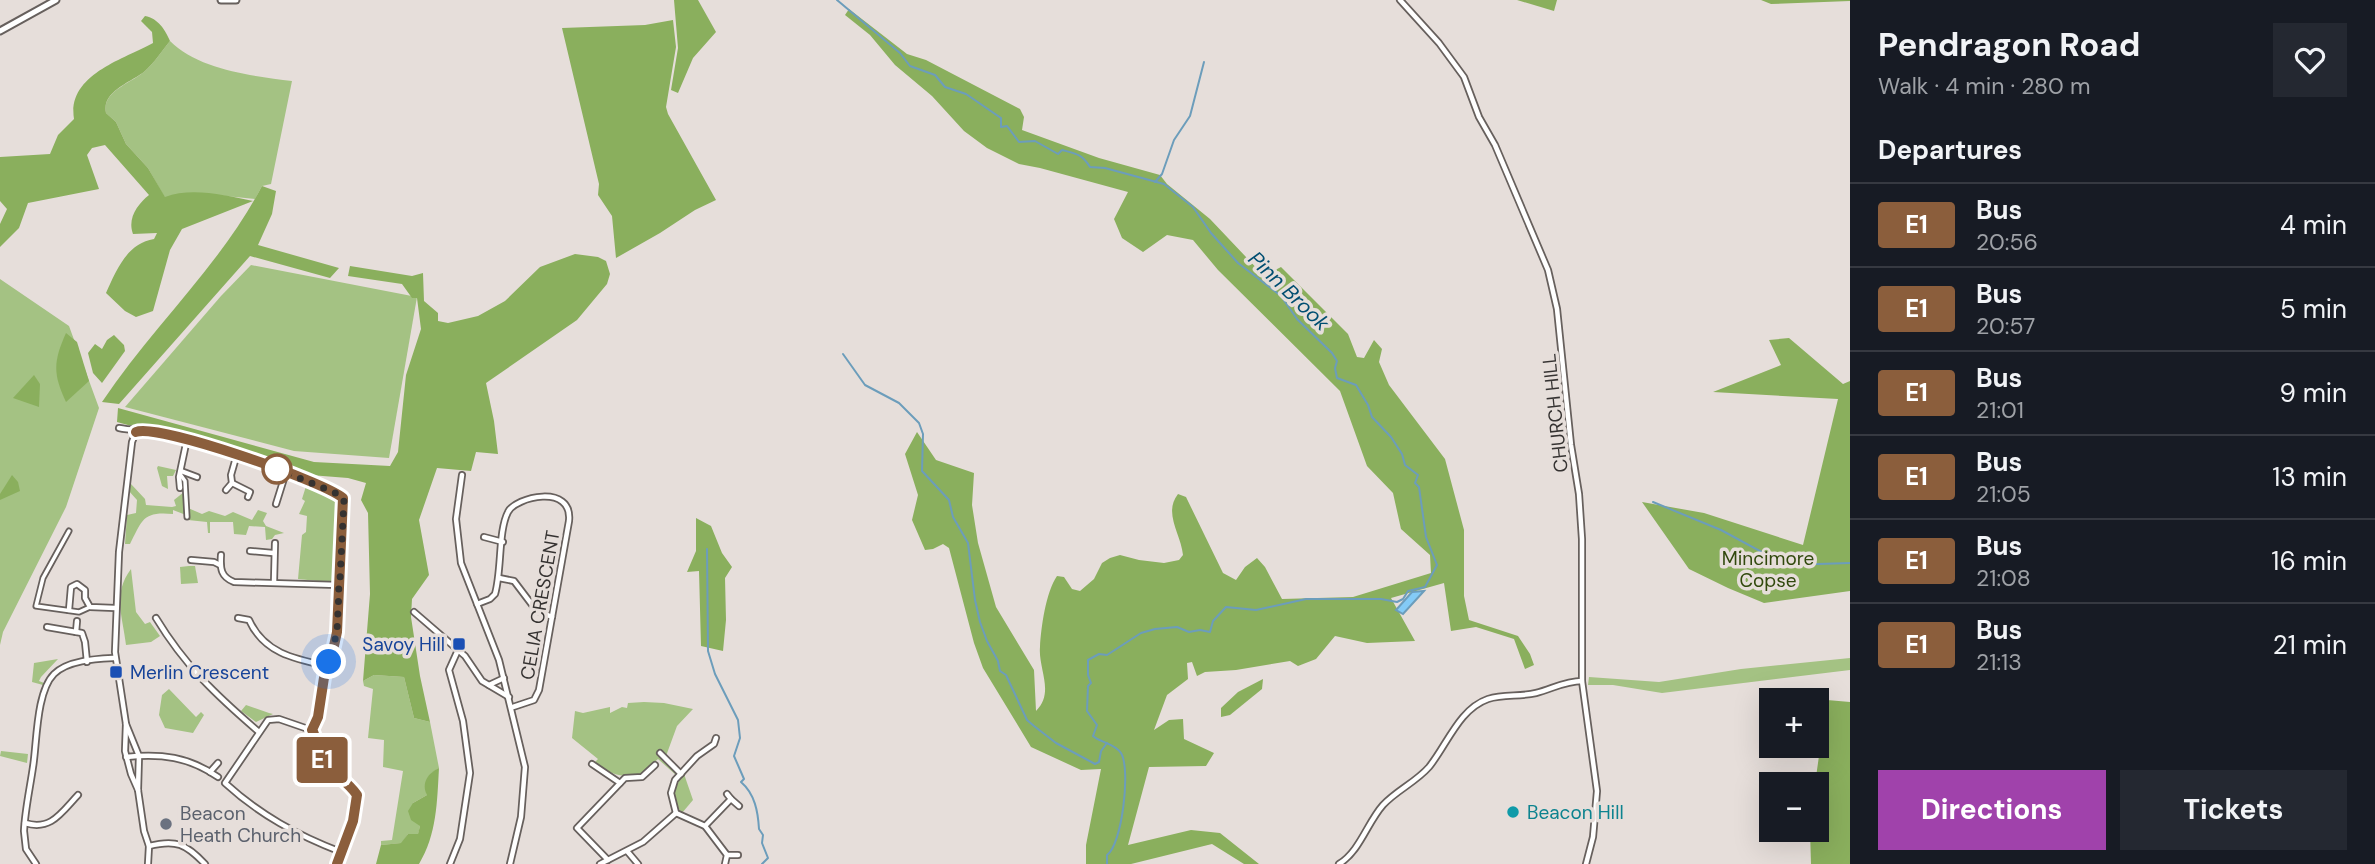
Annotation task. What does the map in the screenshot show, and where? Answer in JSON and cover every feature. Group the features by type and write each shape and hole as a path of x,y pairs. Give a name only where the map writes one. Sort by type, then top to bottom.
{"street":[{"path":"0,31 56,0"},
{"path":"221,0 236,0"},
{"name":"CHURCH HILL","path":"1400,0 1460,70 1548,270 1560,334 1582,539 1582,681 1597,791 1593,837 1586,864"},
{"path":"119,428 187,439 237,454 286,472 341,496 344,500 337,632 327,666 318,717 312,730"},
{"path":"136,432 132,442 124,501 115,608 115,658 126,724 126,757 138,790"},
{"path":"180,488 187,439"},
{"path":"226,490 232,483 231,475 237,454"},
{"path":"181,472 197,477"},
{"path":"181,472 185,481 187,517"},
{"path":"276,504 286,472"},
{"path":"461,475 456,519 457,546 513,707 526,778 521,817 510,864"},
{"path":"232,483 250,492 248,497"},
{"name":"CELIA CRESCENT","path":"499,578 507,514 514,504 556,497 568,505 569,521 537,697 529,703 513,707"},
{"path":"69,531 43,578 36,606 79,612 90,607 115,608"},
{"path":"484,537 503,542"},
{"path":"274,582 275,543"},
{"path":"250,551 274,553"},
{"path":"221,555 220,565 227,579 234,582 338,585"},
{"path":"191,560 220,565"},
{"path":"477,604 494,596 499,578 514,580 536,610 552,617"},
{"path":"69,610 71,587 77,584 82,585 85,590 85,598 90,607"},
{"path":"414,612 471,662 482,681 509,698"},
{"path":"156,618 174,648 193,672 259,732"},
{"path":"238,618 248,620 257,635 281,654 327,666"},
{"path":"418,625 422,620"},
{"path":"76,632 77,621"},
{"path":"47,627 83,635 87,662"},
{"path":"450,864 460,839 470,773 463,721 449,670 458,650"},
{"path":"36,864 26,849 24,823 39,721 48,681 63,667 115,658"},
{"path":"489,685 504,678"},
{"path":"1339,864 1354,851 1383,804 1427,769 1468,712 1490,699 1536,693 1570,681 1582,681"},
{"path":"337,864 353,821 357,795 319,756 312,730 272,718 259,732 225,783 283,827 341,852"},
{"path":"126,724 139,755 138,790 149,846 148,864"},
{"path":"676,813 671,793 673,785 716,738"},
{"path":"691,750 697,756"},
{"path":"660,753 681,774"},
{"path":"126,757 174,757 191,761 218,777"},
{"path":"210,772 218,763"},
{"path":"592,764 620,783"},
{"path":"577,828 620,783 628,777 642,777 655,765"},
{"path":"24,823 36,827 46,825 78,795"},
{"path":"705,826 729,797 739,806"},
{"path":"676,813 705,826 727,855 725,864"},
{"path":"600,864 643,842 676,813"},
{"path":"570,822 608,860"},
{"path":"149,846 175,842 190,850 205,864"},
{"path":"627,851 638,864"},
{"path":"727,855 738,855"}],"green space":[{"path":"674,0 698,0 716,32 693,58 678,93 671,90 678,48"},
{"path":"1517,0 1557,0 1554,11"},
{"path":"1761,0 1850,0 1850,1 1771,4"},
{"path":"849,9 907,54 926,60 1020,109 1024,117 1022,130 1099,158 1160,175 1167,184 1210,219 1264,276 1281,267 1348,334 1357,357 1364,358 1374,340 1382,349 1379,362 1389,385 1445,459 1464,530 1464,596 1469,620 1518,636 1534,665 1525,669 1514,639 1476,627 1451,631 1444,583 1391,598 1415,641 1367,643 1335,636 1316,659 1298,666 1290,661 1205,672 1197,676 1192,662 1187,663 1188,679 1167,695 1154,730 1169,720 1183,719 1184,739 1214,753 1206,766 1149,767 1128,845 1191,830 1220,833 1259,864 1244,864 1212,844 1131,864 1086,864 1086,845 1101,769 1081,770 1031,747 983,668 949,548 943,544 925,550 912,520 918,495 905,454 917,432 936,460 974,473 972,505 978,543 996,607 1034,670 1036,711 1042,704 1045,688 1040,655 1043,620 1047,600 1057,576 1064,577 1072,589 1080,591 1094,579 1102,563 1110,558 1120,555 1164,563 1179,560 1183,555 1182,547 1172,516 1178,494 1186,497 1223,573 1236,580 1245,567 1257,558 1265,567 1282,599 1353,597 1431,573 1430,555 1401,529 1393,493 1367,466 1340,391 1218,270 1193,240 1167,235 1143,252 1122,238 1114,219 1128,192 1019,164 987,148 964,131 932,96 895,65 870,35 845,15"},
{"path":"145,16 158,22 170,41 145,71 113,93 108,99 106,113 116,122 126,144 148,168 165,197 197,192 253,201 182,229 170,250 153,311 136,317 125,311 106,293 124,259 137,246 154,239 157,233 133,234 131,222 135,212 149,195 105,145 92,148 87,155 99,189 28,203 19,228 0,247 0,224 7,209 0,201 0,157 50,154 58,135 74,119 74,104 79,91 88,80 113,63 153,43 152,32 141,21"},
{"path":"673,20 676,47 666,107 716,200 616,258 612,216 598,195 599,184 562,28 645,25"},
{"path":"170,41 182,51 211,65 244,74 292,81 271,184 262,186 255,199 206,194 165,198 148,168 126,144 116,122 106,113 108,99 113,93 145,71"},
{"path":"262,186 276,191 272,214 258,245 339,268 330,278 250,256 119,404 102,402 226,243"},
{"path":"575,254 598,257 606,261 610,274 607,284 577,320 486,383 498,454 476,452 471,471 437,468 419,520 429,575 412,599 411,617 430,722 414,718 404,677 374,675 363,681 370,594 368,513 361,500 366,483 348,478 310,475 117,422 118,408 314,462 390,466 398,452 406,375 421,329 417,298 412,298 402,284 348,276 350,266 412,276 423,273 424,301 438,313 438,321 448,323 478,316 505,301 540,267"},
{"path":"251,265 417,297 389,458 294,451 125,407"},
{"path":"0,279 69,326 99,408 66,507 3,632 0,645"},
{"path":"66,333 77,342 89,381 66,402 56,368"},
{"path":"114,335 124,345 125,351 102,383 93,373 88,353 95,344 102,349"},
{"name":"Mincimore Copse","path":"1789,338 1843,384 1850,381 1850,591 1764,603 1689,569 1642,502 1704,513 1803,545 1838,399 1713,392 1781,365 1769,340"},
{"path":"34,375 40,384 39,407 13,398"},
{"path":"158,466 176,470 173,476 167,476 168,489 162,486"},
{"path":"12,475 18,482 20,491 0,500 0,494"},
{"path":"307,483 337,495 343,501 337,583 298,579 302,535 306,532 307,516 299,514 305,501 302,499"},
{"path":"131,484 145,499 146,505 176,506 174,500 184,492 186,515 173,510 173,514 149,516 144,519 130,544 125,544 127,515 136,513 137,500 128,490"},
{"path":"188,508 202,514 209,511 225,516 233,512 252,520 258,510 267,513 263,521 266,526 284,533 266,540 265,527 249,526 246,535 234,534 233,522 210,522 208,533 207,522 188,520"},
{"path":"696,518 711,526 722,553 732,567 725,578 726,620 723,651 701,646 699,571 687,572 696,551"},
{"path":"195,566 198,583 181,584 180,567"},
{"path":"131,569 136,612 145,624 150,622 160,636 151,642 126,645 120,597 125,578"},
{"path":"1850,658 1850,670 1662,693 1613,685 1588,685 1589,677 1659,682 1741,669"},
{"path":"58,659 41,677 39,681 44,683 43,685 32,682 34,663"},
{"path":"374,675 404,677 414,718 430,722 439,768 427,779 427,795 413,803 420,826 418,835 408,834 402,843 381,845 381,841 392,840 403,771 383,767 384,740 368,738 373,689 364,686 363,681"},
{"path":"1263,679 1262,689 1230,715 1221,717 1221,708 1238,692"},
{"path":"169,689 196,717 201,712 204,715 193,733 165,728 159,715 162,695"},
{"path":"1829,700 1850,702 1850,864 1811,864 1810,842 1829,842 1829,772 1817,772 1819,758 1829,758"},
{"path":"644,702 693,709 677,726 666,756 680,771 676,775 658,759 639,775 614,774 599,766 595,762 598,759 572,738 575,711 583,713 610,707 610,713 622,707 627,708 628,703"},
{"path":"246,705 273,714 256,722 241,711"},
{"path":"310,750 316,761 329,775 307,773"},
{"path":"1,751 28,754 27,763 0,756"},
{"path":"323,751 351,756 350,777 331,761"},
{"path":"439,768 433,829 419,864 376,864 381,845 401,843 408,834 418,834 420,826 411,820 408,811 413,803 427,795 427,779"},
{"path":"684,774 693,800 682,813 676,803 675,793"}],"water":[{"path":"1424,591 1403,614 1396,610 1412,592"}],"waterway":[{"name":"Pinn Brook","path":"837,0 900,53 910,66 935,75 945,87 966,94 1001,118 1001,127 1007,126 1019,142 1035,141 1058,154 1062,150 1079,155 1090,167 1105,168 1164,184 1193,207 1211,233 1238,263 1281,296 1297,319 1332,353 1337,361 1337,378 1356,385 1372,417 1391,437 1402,454 1405,465 1418,475 1415,483 1419,487 1426,537 1437,565 1425,587 1408,591 1403,599 1397,602 1381,599 1306,599 1256,610 1226,607 1213,621 1210,632 1189,632 1177,627 1155,629 1141,633 1107,655 1099,654 1088,660 1091,683 1088,686 1087,711 1097,725 1093,736 1115,747 1124,762 1125,790 1121,823 1107,855 1107,864"},
{"path":"1155,182 1162,174 1174,140 1190,116 1204,62"},
{"path":"843,354 865,385 899,403 919,423 923,434 922,471 949,500 953,517 968,543 980,622 1000,671 1006,675 1027,720 1056,743 1095,764 1099,762 1101,751 1107,743"},
{"path":"1653,502 1721,530 1786,565 1850,563"},
{"path":"707,549 708,651 715,674 738,720 740,738 734,756 744,779 741,782 750,792 757,810 759,829 763,835 762,843 768,858 762,864"}],"bus line":[{"name":"E1","path":"136,432 159,432 237,454 311,482 338,494 344,500 337,632 325,671 318,717 312,730 315,733 319,756 357,795 353,821 337,864"}],"place":[{"name":"Savoy Hill","path":"459,644"},
{"name":"Merlin Crescent","path":"116,672"},
{"name":"Beacon Hill","path":"1513,812"},
{"name":"Beacon Heath Church","path":"166,824"}],"route":[{"path":"277,469 338,494 344,500 337,632 329,662"}]}
